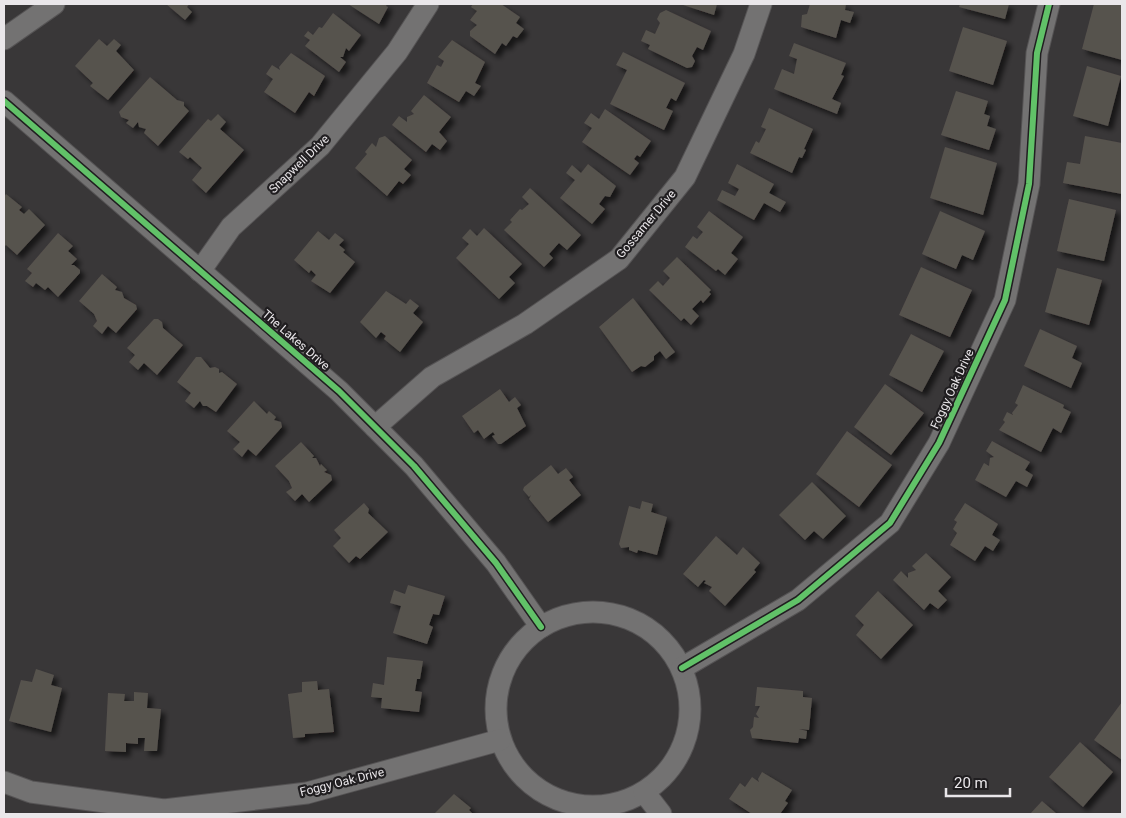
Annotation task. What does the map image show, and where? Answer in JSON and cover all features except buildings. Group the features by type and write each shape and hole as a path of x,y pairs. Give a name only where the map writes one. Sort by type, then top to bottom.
{"street":[{"path":"4,38 54,4"},
{"name":"Snapwell Drive","path":"200,272 231,227 320,146 397,52 428,4"},
{"name":"Gossamer Drive","path":"375,427 432,378 524,324 619,259 686,178 744,54 761,4"},
{"name":"Foggy Oak Drive","path":"682,668 798,600 890,523 939,443 1005,300 1028,184 1037,52 1049,4"},
{"name":"The Lakes Drive","path":"4,101 339,391 414,466 496,563 541,627"},
{"path":"604,612 636,621 663,641 682,668 690,695 690,724 681,751 666,774 644,792 617,804 588,807 559,801 533,787 513,766 500,740 495,708 501,676 517,648 541,627 571,614 604,612"},
{"name":"Foggy Oak Drive","path":"4,782 31,792 164,810 244,807 500,740"},
{"path":"644,792 661,814"}],"cycle path":[{"path":"682,668 798,600 890,523 939,443 1005,300 1029,184 1037,53 1049,4"},
{"path":"4,101 339,391 414,466 496,563 541,627"}]}
